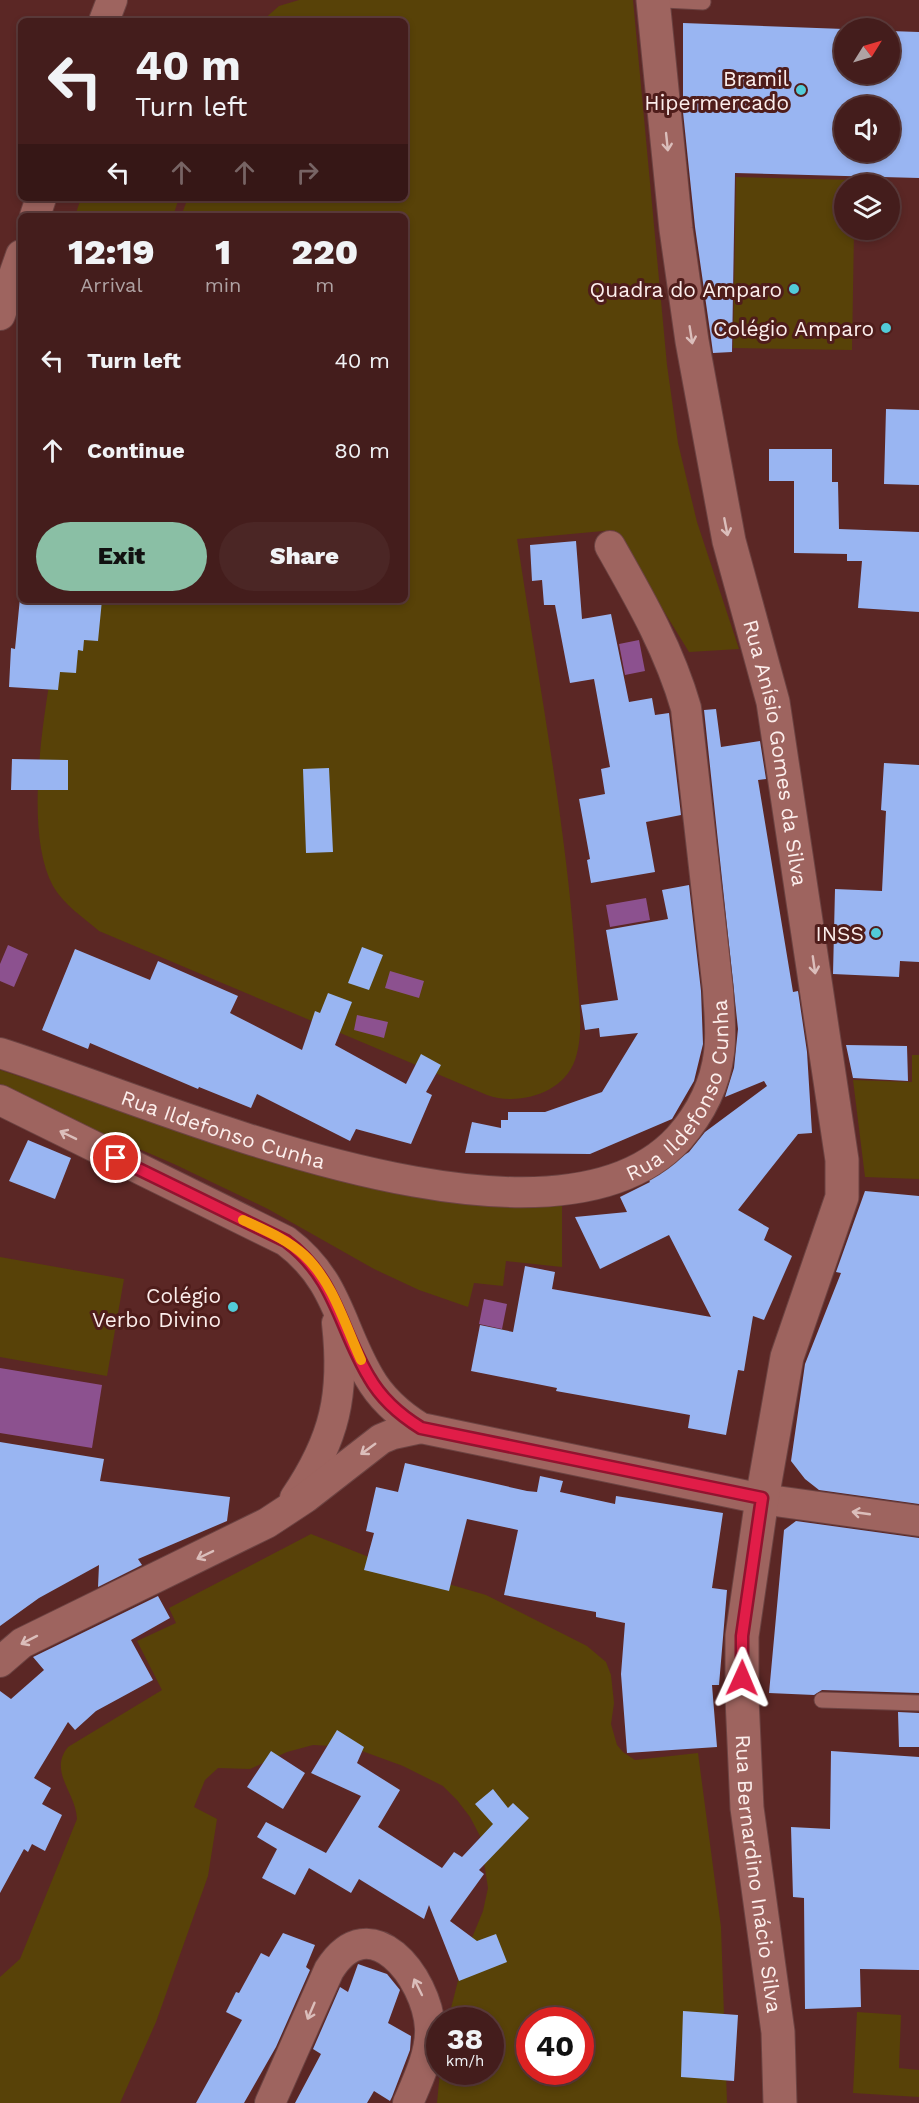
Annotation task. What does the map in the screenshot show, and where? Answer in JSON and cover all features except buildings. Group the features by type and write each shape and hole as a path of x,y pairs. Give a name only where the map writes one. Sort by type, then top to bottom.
{"street":[{"path":"105,18 112,0"},
{"name":"Rua Anísio Gomes da Silva","path":"653,0 676,229 692,341 729,541 773,702 842,1160 842,1197 787,1357 762,1498"},
{"path":"0,315 18,264"},
{"name":"Rua Ildefonso Cunha","path":"0,1053 294,1153 405,1181 518,1192 574,1190 620,1179 666,1152 687,1129 702,1106 714,1077 721,1027 718,990 686,708 676,672 610,546"},
{"path":"0,1100 286,1241 316,1268 333,1297 374,1385 390,1406 421,1428"},
{"path":"279,1516 307,1481 332,1429 337,1403 339,1357 333,1297"},
{"path":"0,1662 22,1643 217,1549 279,1516 381,1439 421,1428 762,1498 919,1521"},
{"name":"Rua Bernardino Inácio Silva","path":"762,1498 742,1636 742,1698 747,1808 778,2032 780,2103"},
{"path":"270,2103 336,1959 358,1944 376,1945 396,1957 414,1978 422,1993 430,2028 428,2045 408,2103"}],"lane":[{"path":"664,0 703,2"},
{"path":"822,1700 919,1703"}],"shaded area":[{"path":"299,0 633,0 667,365 678,443 697,522 739,649 689,652 614,530 517,539 566,858 580,1025 578,1049 569,1072 550,1089 525,1098 499,1098 487,1095 99,931 57,893 43,858 38,824 41,746 63,603 408,603 408,213 182,213 187,201 408,201 408,18 265,18 279,6"},
{"name":"Quadra do Amparo","path":"736,177 834,179 834,240 854,240 852,350 733,348"},
{"path":"80,201 178,201 174,213 76,213"},
{"path":"639,640 645,671 625,675 619,644"},
{"path":"646,898 650,920 610,927 606,905"},
{"path":"8,945 28,954 14,987 0,981 0,964"},
{"path":"390,971 424,981 419,998 385,988"},
{"path":"357,1015 388,1022 384,1038 354,1030"},
{"path":"912,1055 919,1055 919,1179 865,1177 853,1080 912,1082"},
{"path":"0,1070 154,1121 562,1200 562,1267 506,1261 503,1286 474,1283 468,1307 419,1290 374,1269 268,1209 174,1164 0,1089"},
{"path":"0,1257 124,1279 107,1376 0,1357"},
{"path":"484,1299 507,1304 502,1329 479,1324"},
{"path":"0,1368 102,1385 92,1448 0,1433"},
{"path":"311,1534 404,1571 486,1595 587,1646 606,1662 611,1675 614,1703 611,1724 617,1745 623,1752 635,1760 698,1753 721,1927 727,2103 437,2103 439,2085 504,2085 504,2007 451,2007 464,1957 483,1911 488,1888 480,1836 470,1817 443,1786 403,1766 351,1747 313,1745 287,1752 250,1769 218,1768 205,1780 194,1807 217,1819 208,1876 156,2022 120,2103 0,2103 0,1977 20,1959 77,1819 76,1809 62,1774 63,1756 68,1747 162,1690 137,1641 176,1623 169,1608"},
{"path":"857,2012 901,2015 899,2068 919,2070 919,2097 853,2093"}],"slow traffic":[{"path":"243,1220 286,1241 316,1268 333,1297 361,1360"}],"place":[{"name":"Bramil Hipermercado","path":"801,90"},
{"name":"Quadra do Amparo","path":"794,289"},
{"name":"Colégio Amparo","path":"886,328"},
{"name":"INSS","path":"876,933"},
{"name":"Colégio Verbo Divino","path":"233,1307"}],"route":[{"path":"116,1158 286,1241 303,1254 316,1268 333,1297 368,1377 390,1406 402,1417 421,1428 762,1498 742,1636 742,1678"}]}
